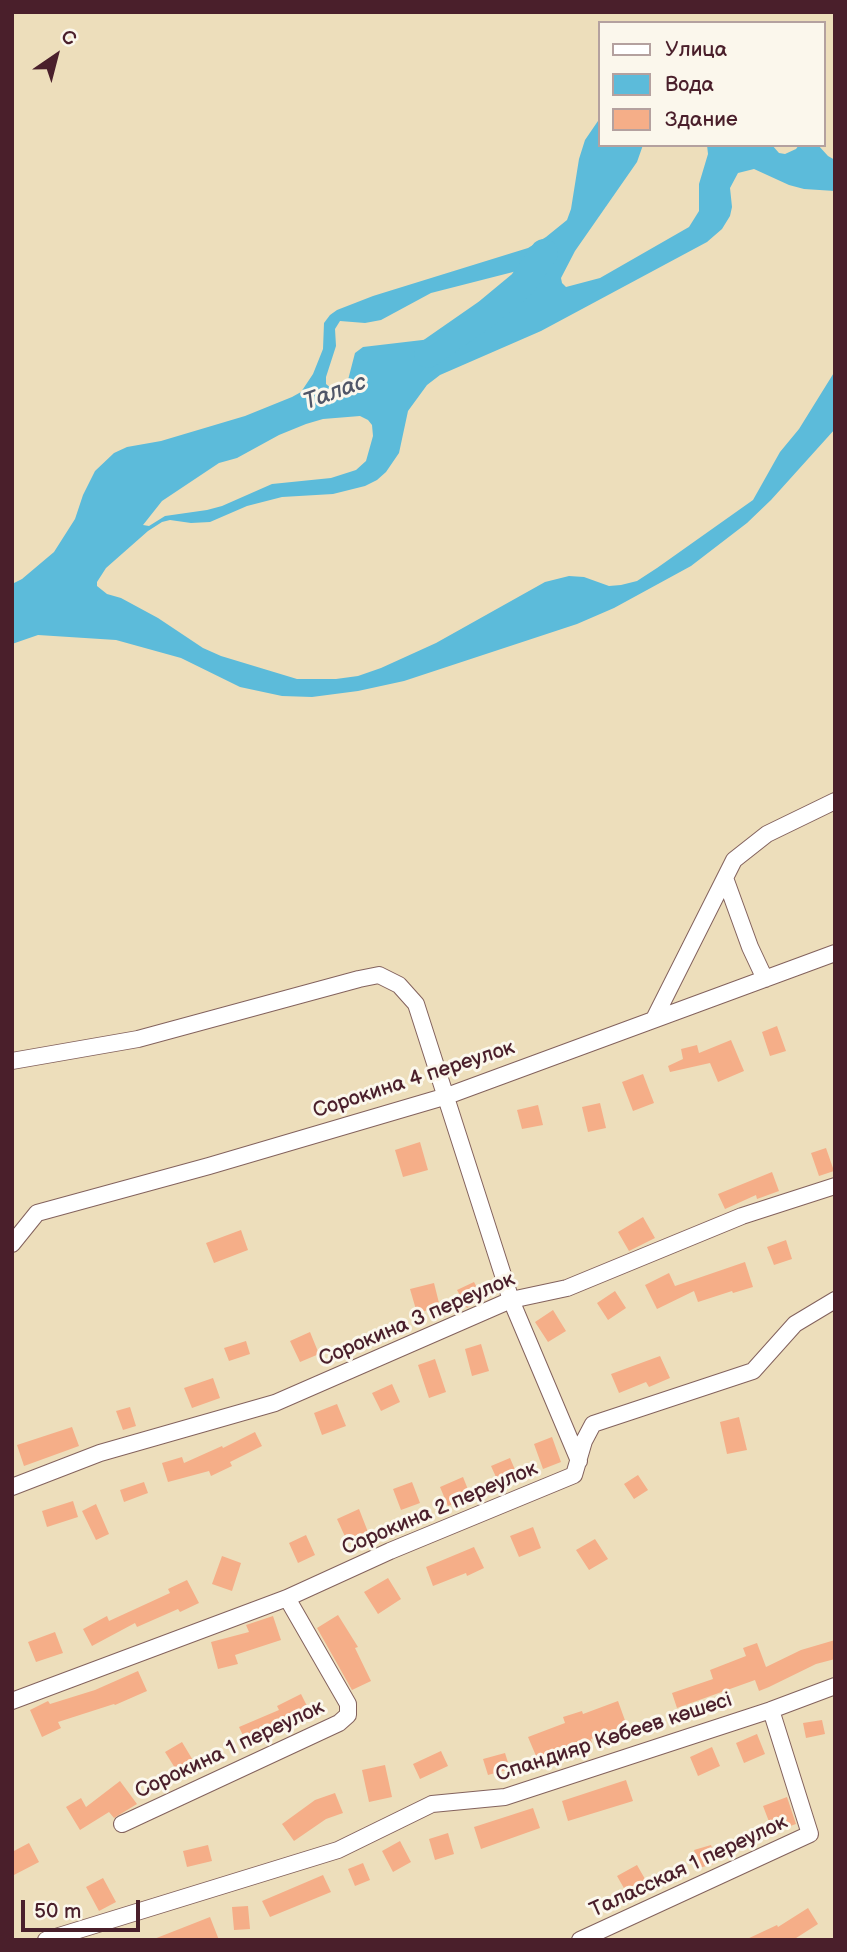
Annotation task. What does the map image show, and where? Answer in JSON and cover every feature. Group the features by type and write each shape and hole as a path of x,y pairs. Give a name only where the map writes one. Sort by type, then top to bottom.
{"street":[{"path":"654,1019 734,860 767,834 835,801"},
{"path":"725,878 750,947 765,979"},
{"name":"Сорокина 4 переулок","path":"12,1244 37,1213 447,1096 835,953"},
{"path":"12,1061 138,1040 379,975 399,985 416,1004 511,1300 579,1461"},
{"name":"Сорокина 3 переулок","path":"12,1487 100,1453 275,1403 511,1300 567,1288 742,1216 835,1186"},
{"name":"Сорокина 2 переулок","path":"12,1700 287,1598 390,1551 574,1475 584,1441 593,1424 752,1371 795,1324 835,1300"},
{"name":"Сорокина 1 переулок","path":"122,1824 340,1723 348,1715 348,1704 287,1598"},
{"name":"Спандияр Көбеев көшесі","path":"46,1940 338,1850 432,1804 505,1797 771,1710 835,1686"},
{"name":"Таласская 1 переулок","path":"580,1940 810,1834 771,1710"}],"water":[{"path":"598,121 598,147 642,147 637,162 575,251 561,278 566,287 600,278 689,227 699,211 699,184 708,154 707,147 774,147 779,153 785,154 798,147 820,147 835,160 835,191 789,185 754,169 738,173 730,188 730,216 722,229 707,242 541,331 440,375 427,385 408,411 399,453 377,480 333,494 282,497 247,506 210,522 162,522 106,568 97,586 107,594 121,598 158,618 203,648 221,656 297,679 358,676 436,643 545,582 569,576 584,577 609,586 637,581 753,500 780,452 799,429 835,371 835,429 747,523 691,566 614,608 577,624 404,681 358,691 312,697 282,696 240,687 181,658 116,640 38,635 12,644 12,584 54,552 75,519 95,471 114,453 127,447 161,441 245,416 301,392 313,374 323,349 324,323 330,315 373,296 528,248 546,237 567,220 585,140","holes":["517,271 526,273 522,284 466,330 448,337 363,347 355,353 348,380 340,388 332,389 326,384 336,346 335,329 340,321 365,323 381,320 431,293","360,416 372,425 373,436 366,461 356,470 331,478 272,484 222,506 165,516 149,526 143,525 162,501 219,463 237,458 279,435 323,419"]}],"building":[{"path":"777,1026 786,1051 770,1056 762,1032"},
{"path":"731,1040 744,1071 718,1082 710,1063 670,1072 668,1066 683,1059 681,1049 697,1045 699,1053"},
{"path":"643,1074 654,1103 633,1111 622,1082"},
{"path":"600,1103 606,1128 588,1132 582,1107"},
{"path":"538,1105 543,1125 522,1129 517,1110"},
{"path":"420,1142 428,1170 403,1177 395,1150"},
{"path":"826,1148 834,1171 819,1176 811,1153"},
{"path":"772,1172 779,1191 757,1199 756,1195 725,1209 718,1194"},
{"path":"643,1217 655,1238 629,1251 618,1232"},
{"path":"241,1230 248,1250 214,1263 206,1243"},
{"path":"786,1240 792,1259 774,1265 767,1247"},
{"path":"745,1262 753,1287 698,1302 694,1291 657,1309 645,1285 669,1273 675,1286"},
{"path":"474,1282 483,1299 467,1308 457,1290"},
{"path":"434,1283 440,1307 417,1313 410,1289"},
{"path":"615,1291 626,1308 608,1320 597,1303"},
{"path":"553,1310 566,1331 548,1342 535,1322"},
{"path":"310,1332 319,1354 300,1362 290,1341"},
{"path":"246,1341 250,1354 229,1361 224,1348"},
{"path":"481,1344 489,1371 472,1376 465,1349"},
{"path":"660,1356 670,1378 649,1387 646,1382 619,1393 611,1374"},
{"path":"435,1359 446,1392 429,1398 418,1365"},
{"path":"213,1378 220,1398 192,1408 184,1388"},
{"path":"392,1384 400,1402 381,1411 372,1393"},
{"path":"337,1404 346,1426 322,1435 314,1413"},
{"path":"130,1407 136,1426 123,1430 116,1411"},
{"path":"739,1417 747,1450 727,1454 720,1422"},
{"path":"72,1427 79,1446 24,1466 17,1445"},
{"path":"255,1432 262,1446 230,1462 232,1466 211,1476 209,1471 168,1482 162,1463 182,1457 184,1463"},
{"path":"552,1437 561,1462 543,1469 534,1444"},
{"path":"510,1458 519,1479 500,1486 491,1466"},
{"path":"638,1475 648,1490 634,1499 624,1484"},
{"path":"463,1477 471,1497 448,1506 440,1487"},
{"path":"144,1482 148,1493 124,1502 120,1490"},
{"path":"412,1482 420,1503 401,1510 393,1489"},
{"path":"73,1501 78,1517 47,1527 42,1511"},
{"path":"96,1504 109,1534 96,1540 82,1511"},
{"path":"359,1509 368,1532 347,1541 337,1519"},
{"path":"533,1527 541,1548 519,1557 510,1536"},
{"path":"306,1535 315,1555 298,1563 289,1543"},
{"path":"595,1539 608,1559 589,1570 576,1550"},
{"path":"474,1547 484,1568 433,1586 426,1567"},
{"path":"222,1556 241,1563 232,1591 212,1584"},
{"path":"388,1578 401,1599 378,1614 364,1592"},
{"path":"187,1580 199,1603 137,1627 135,1623 92,1646 83,1629 107,1616 109,1621 170,1593 168,1589"},
{"path":"338,1615 358,1647 355,1648 371,1681 352,1690 317,1628"},
{"path":"273,1616 281,1640 235,1655 238,1664 218,1669 211,1642 249,1632 246,1625"},
{"path":"55,1632 63,1653 36,1662 28,1642"},
{"path":"835,1640 835,1659 816,1664 759,1691 755,1680 677,1708 672,1693 713,1679 710,1670 746,1656 743,1648 757,1643 766,1667 801,1650"},
{"path":"138,1671 147,1691 115,1705 58,1722 61,1728 42,1737 30,1710 48,1701 50,1704 95,1690"},
{"path":"301,1694 312,1716 248,1746 239,1727 279,1710 277,1706"},
{"path":"618,1701 627,1726 591,1739 592,1743 555,1754 556,1756 539,1763 528,1737 565,1723 563,1717 582,1711 583,1714"},
{"path":"822,1720 825,1734 806,1738 803,1723"},
{"path":"757,1734 765,1754 744,1763 736,1743"},
{"path":"182,1742 197,1767 180,1776 165,1752"},
{"path":"712,1747 720,1766 698,1776 690,1757"},
{"path":"441,1751 448,1766 420,1779 413,1764"},
{"path":"505,1753 510,1769 488,1775 483,1759"},
{"path":"385,1765 392,1797 369,1802 362,1770"},
{"path":"626,1780 633,1801 568,1821 562,1801"},
{"path":"120,1781 137,1804 114,1818 109,1812 80,1830 66,1807 81,1798 86,1807"},
{"path":"335,1793 343,1813 326,1819 294,1841 282,1824 315,1800"},
{"path":"787,1797 796,1824 773,1832 763,1806"},
{"path":"533,1808 540,1828 481,1849 474,1827"},
{"path":"448,1833 454,1854 435,1860 429,1839"},
{"path":"400,1841 411,1862 393,1872 382,1851"},
{"path":"29,1843 39,1862 12,1876 12,1852"},
{"path":"208,1845 212,1861 187,1867 183,1851"},
{"path":"711,1845 717,1863 699,1868 694,1850"},
{"path":"363,1863 370,1880 355,1886 348,1869"},
{"path":"637,1865 649,1886 629,1897 617,1876"},
{"path":"323,1875 331,1892 270,1917 262,1901"},
{"path":"103,1878 116,1902 99,1911 86,1887"},
{"path":"248,1906 250,1929 234,1930 232,1907"},
{"path":"808,1908 818,1924 793,1940 745,1940 777,1925 778,1927"},
{"path":"210,1917 219,1940 154,1940 154,1939"}],"waterway":[{"name":"Талас","path":"428,354 487,313 522,284 544,253"}]}
